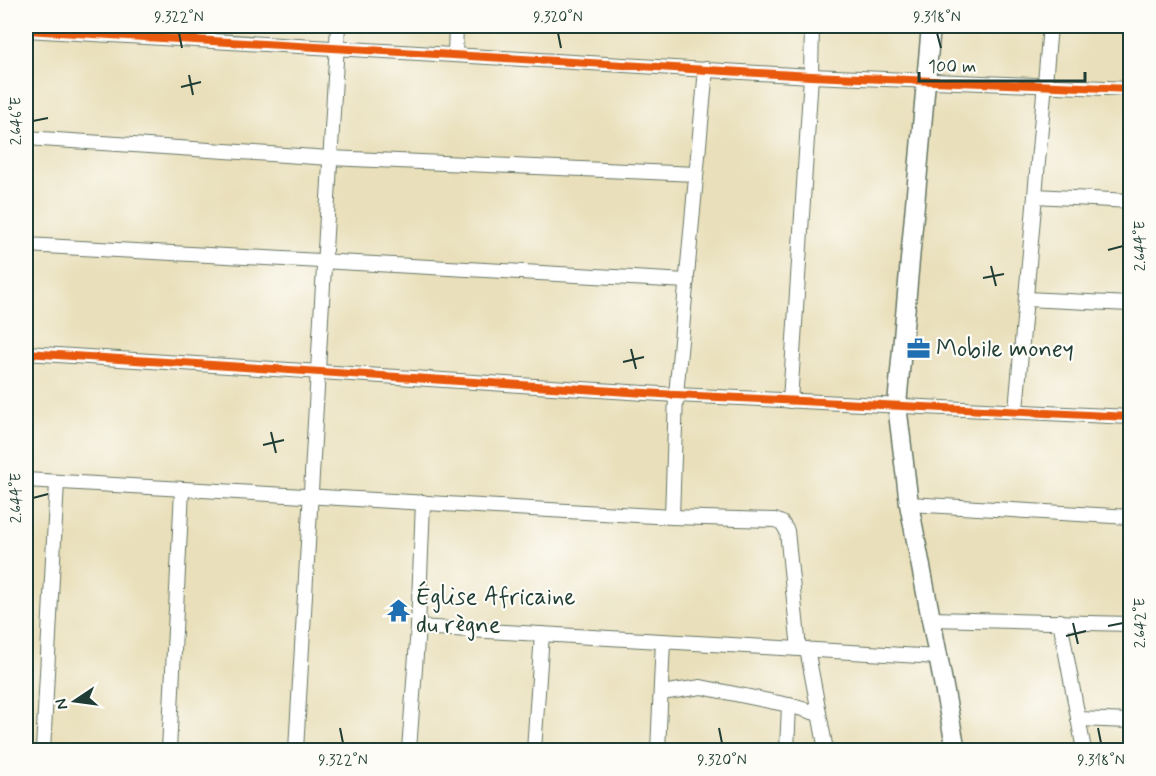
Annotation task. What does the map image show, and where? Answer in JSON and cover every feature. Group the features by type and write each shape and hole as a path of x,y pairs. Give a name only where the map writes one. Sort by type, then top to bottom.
{"street":[{"path":"296,750 338,26"},
{"path":"455,55 456,26"},
{"path":"790,401 811,76 812,26"},
{"path":"931,26 897,405 909,504 957,750"},
{"path":"1016,410 1050,26"},
{"path":"26,30 59,29 337,49 811,76 1131,89"},
{"path":"672,517 676,395 706,69"},
{"path":"26,138 330,158 696,174"},
{"path":"1035,196 1131,201"},
{"path":"26,245 687,281"},
{"path":"1026,298 1131,304"},
{"path":"26,353 676,395 1131,417"},
{"path":"26,480 672,517 775,520 782,523 787,531 803,649 826,750"},
{"path":"43,750 57,482"},
{"path":"169,750 182,490"},
{"path":"409,750 418,627 423,502"},
{"path":"909,504 1131,518"},
{"path":"931,619 1131,624"},
{"path":"1060,621 1084,750"},
{"path":"418,627 938,657"},
{"path":"534,750 542,634"},
{"path":"658,750 663,641"},
{"path":"661,693 701,687 789,705 819,714"},
{"path":"787,750 789,705"},
{"path":"1078,719 1131,721"}],"cycle path":[{"path":"26,30 811,76 1130,89"},
{"path":"26,353 676,395 1130,417"}],"place":[{"name":"Mobile money","path":"918,348"},
{"name":"Église Africaine du règne","path":"398,610"}]}
